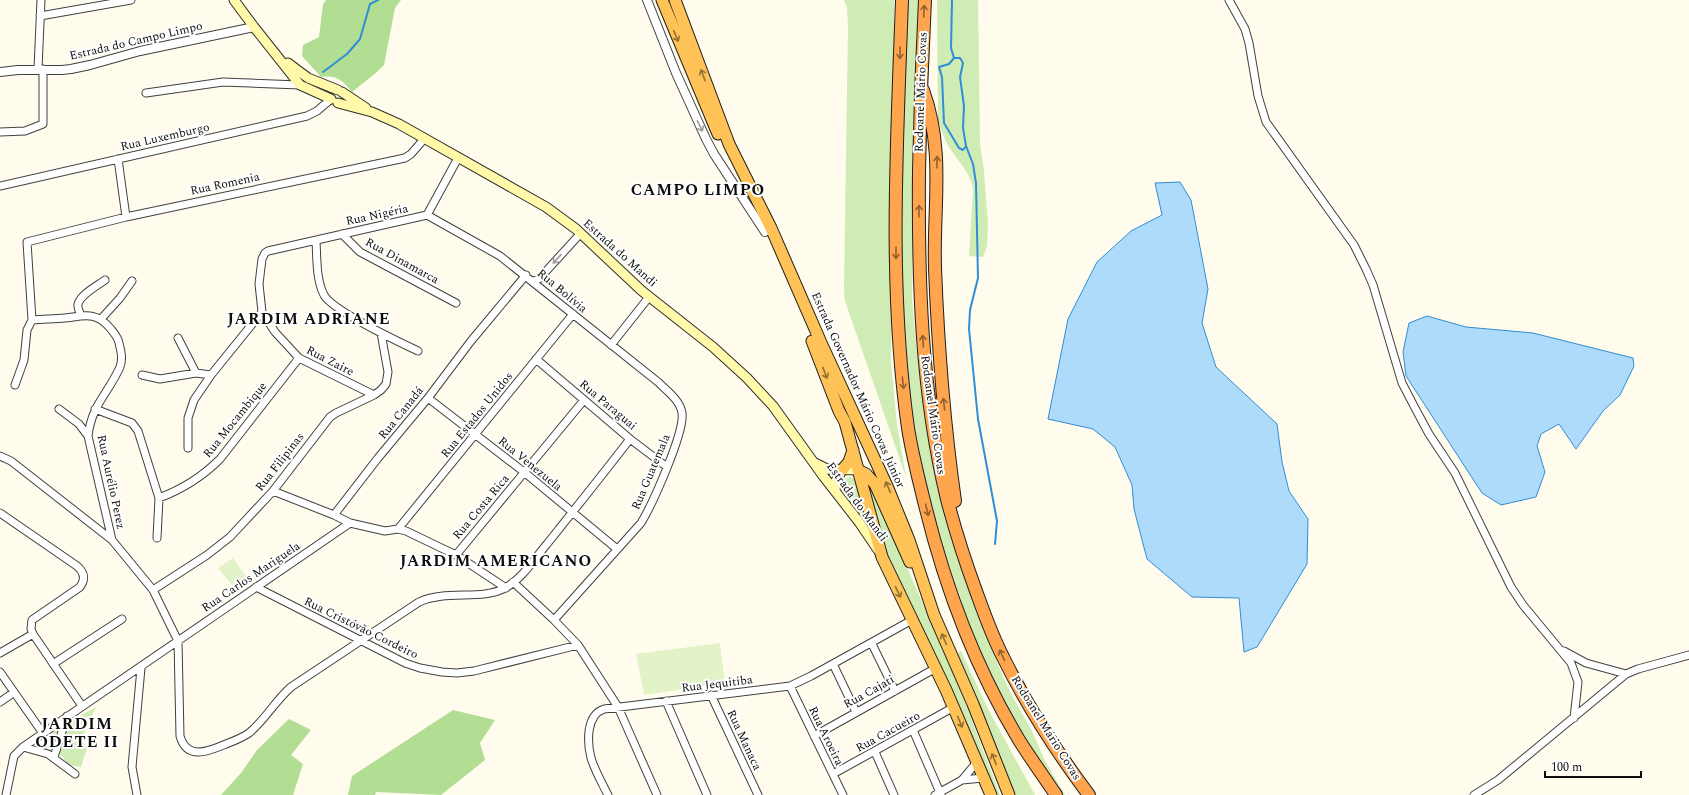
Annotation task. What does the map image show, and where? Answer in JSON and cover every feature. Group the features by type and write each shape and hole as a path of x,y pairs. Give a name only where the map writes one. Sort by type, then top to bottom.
{"highway":[{"name":"Estrada Governador Mário Covas Júnior","path":"662,0 722,146 765,232 788,283 839,411 845,422 882,557 954,707 991,795"},
{"name":"Estrada Governador Mário Covas Júnior","path":"675,0 729,144 771,228 822,345 888,486 909,540 934,615 973,704 1009,795"},
{"name":"Rodoanel Mário Covas","path":"902,0 896,211 896,274 902,369 912,453 936,547 949,587 976,656 1019,740 1056,795"},
{"name":"Rodoanel Mário Covas","path":"925,0 920,82 920,291 924,349 940,469 962,554 1002,655 1026,701 1051,741 1089,795"},
{"path":"920,82 930,108 936,139 935,267 940,364 950,466 962,554"},
{"path":"842,470 849,462 853,450"},
{"path":"858,470 866,474 875,484 934,615"}],"main road":[{"name":"Estrada do Mandi","path":"234,0 271,50 300,85 335,101 372,112 399,124 558,215 649,297 713,347 747,378 772,406 812,462 859,522 882,557"},
{"name":"Estrada do Mandi","path":"271,50 303,75 340,91 372,112"},
{"path":"335,101 342,101 344,98 340,91"},
{"name":"Estrada do Mandi","path":"812,462 827,469 858,470"},
{"path":"835,491 836,481 842,470"}],"street":[{"path":"0,132 19,132 30,130 42,125 44,119 40,69 41,0"},
{"path":"40,16 131,0"},
{"path":"647,0 676,73 709,144 765,232"},
{"path":"1229,0 1245,30 1249,43 1258,96 1266,122 1354,245 1373,286 1402,383 1429,434 1455,473 1511,587 1571,663 1578,682 1574,718"},
{"name":"Estrada do Campo Limpo","path":"0,72 40,69 62,70 254,28"},
{"path":"146,93 222,82 300,85"},
{"name":"Rua Luxemburgo","path":"0,186 307,116 335,101"},
{"name":"Rua Romenia","path":"32,320 27,242 126,217 406,158 424,139"},
{"name":"Rua Nigéria","path":"268,251 427,215 458,158"},
{"path":"118,159 126,217"},
{"name":"Rua Bolívia","path":"427,215 500,256 526,275 658,382 674,398"},
{"name":"Rua Dinamarca","path":"342,234 364,255 456,302"},
{"path":"533,281 539,279 580,234"},
{"path":"316,241 321,285 327,299 381,333 418,351"},
{"name":"Rua Zaire","path":"268,251 263,256 259,284 262,312 275,332 299,358 374,395"},
{"name":"Rua Canadá","path":"334,515 428,398 471,341 526,275"},
{"path":"81,316 78,307 79,301 105,280"},
{"path":"15,386 24,360 27,330 32,320 81,316 90,316 101,319 120,298 132,281"},
{"path":"611,345 649,297"},
{"path":"188,448 188,418 191,405 211,375 262,312"},
{"name":"Rua Estados Unidos","path":"398,529 573,314"},
{"name":"Rua Aurélio Perez","path":"101,319 117,337 121,351 121,360 120,366 95,409 89,425 88,436 112,540 153,590 178,641 180,736 184,745 189,750 202,752 209,751 248,734 282,695 360,641 427,599 444,595 490,593 506,588"},
{"name":"Rua Filipinas","path":"153,590 207,555 230,537 273,490 330,417 343,409 374,395 384,387 388,378 381,333"},
{"path":"178,338 196,372"},
{"name":"Rua Mocambique","path":"159,498 182,488 208,471 220,459 299,358"},
{"name":"Rua Paraguai","path":"536,359 630,439 667,467"},
{"path":"142,376 160,379 196,372 211,375"},
{"name":"Rua Venezuela","path":"428,398 524,472 617,549"},
{"name":"Rua Guatemala","path":"554,620 641,523 648,512 667,467 681,426 682,418 680,406 674,398"},
{"name":"Rua Costa Rica","path":"456,555 584,400"},
{"path":"59,409 79,424 88,436"},
{"path":"95,409 134,425 144,446 159,498 157,538"},
{"path":"273,490 350,523 385,531 398,529 406,531 456,555 506,588 537,556 630,439"},
{"path":"0,456 10,461 112,540"},
{"path":"0,513 77,566 83,572 84,579 80,587 32,620 30,630 82,706"},
{"name":"Rua Carlos Mariguela","path":"8,793 14,756 42,732 141,668 350,523"},
{"path":"513,582 554,620 578,645 618,707 657,795"},
{"name":"Rua Cristóvão Cordeiro","path":"256,587 360,641 405,663 420,668 457,673 474,671 578,645"},
{"path":"53,664 122,618"},
{"name":"Rua Jequitiba","path":"608,795 591,759 590,724 594,715 599,711 618,707 790,686 872,644 912,620"},
{"path":"0,653 33,634"},
{"path":"872,644 895,691"},
{"path":"1560,649 1586,663 1626,674"},
{"path":"1474,795 1498,780 1626,674 1638,669 1689,655"},
{"path":"833,664 856,712"},
{"path":"137,795 132,767 141,668"},
{"name":"Rua Cajati","path":"814,736 936,668"},
{"path":"0,672 13,693 42,732"},
{"name":"Rua Aroeira","path":"790,686 843,795"},
{"path":"0,702 13,693"},
{"name":"Rua Manaca","path":"711,695 758,795"},
{"path":"666,701 707,795"},
{"name":"Rua Cacueiro","path":"833,774 954,707"},
{"path":"54,757 67,716"},
{"path":"913,730 939,794 962,780 977,762"},
{"path":"23,747 42,751 54,757 75,774"},
{"path":"875,752 894,795"},
{"path":"962,780 983,778"}],"green space":[{"path":"326,0 401,0 395,8 384,65 352,92 339,79 321,77 302,56 303,45 319,37 323,4"},
{"path":"844,0 894,0 891,362 897,425 906,477 845,301 848,27 847,7"},
{"path":"906,0 919,0 914,106 912,299 916,345 932,455 966,579 992,651 1010,692 1033,733 1045,761 1065,795 1054,795 992,684 969,624 937,529 915,429 904,346 900,227"},
{"path":"937,0 978,0 980,143 984,171 988,225 987,246 983,257 969,256 973,189 969,177 946,141 938,120"},
{"path":"850,477 857,480 869,529 842,495 841,483 844,479"},
{"path":"865,482 873,491 955,676 1000,795 995,795 946,677 882,546"},
{"path":"233,558 249,580 235,589 218,568"},
{"path":"720,643 725,683 644,695 636,654"},
{"path":"961,651 988,709 1035,795 1016,795 957,653"},
{"path":"96,707 81,740 87,748 81,767 69,765 61,755 39,747 56,729"},
{"path":"453,710 495,720 480,743 485,760 441,795 376,792 375,795 348,795 352,776"},
{"path":"289,719 311,730 291,755 303,764 293,795 221,795 241,773 257,750"}],"water":[{"path":"1180,182 1191,200 1208,289 1202,323 1216,367 1277,424 1282,462 1289,491 1308,519 1307,564 1257,647 1244,652 1239,598 1192,597 1147,559 1134,509 1132,485 1115,447 1093,429 1048,419 1068,319 1097,262 1131,231 1162,215 1155,183"},
{"path":"1427,316 1466,327 1533,333 1633,358 1634,366 1620,395 1603,411 1576,449 1559,424 1541,434 1537,446 1545,472 1536,497 1501,505 1482,493 1406,376 1403,352 1409,323"}],"waterway":[{"path":"323,72 347,54 360,39 370,4 378,0"},
{"path":"952,0 951,48 954,58 960,58 963,63 960,77 964,106 963,128 966,146 973,164 976,183 978,278 970,310 969,329 978,419 997,521 995,544"},
{"path":"954,58 949,64 939,67 942,77 944,123 959,148 963,150 966,146"}],"district":[{"name":"CAMPO LIMPO","path":"698,190"},
{"name":"JARDIM ADRIANE","path":"309,319"},
{"name":"JARDIM AMERICANO","path":"496,561"},
{"name":"JARDIM ODETE II","path":"77,733"}]}
